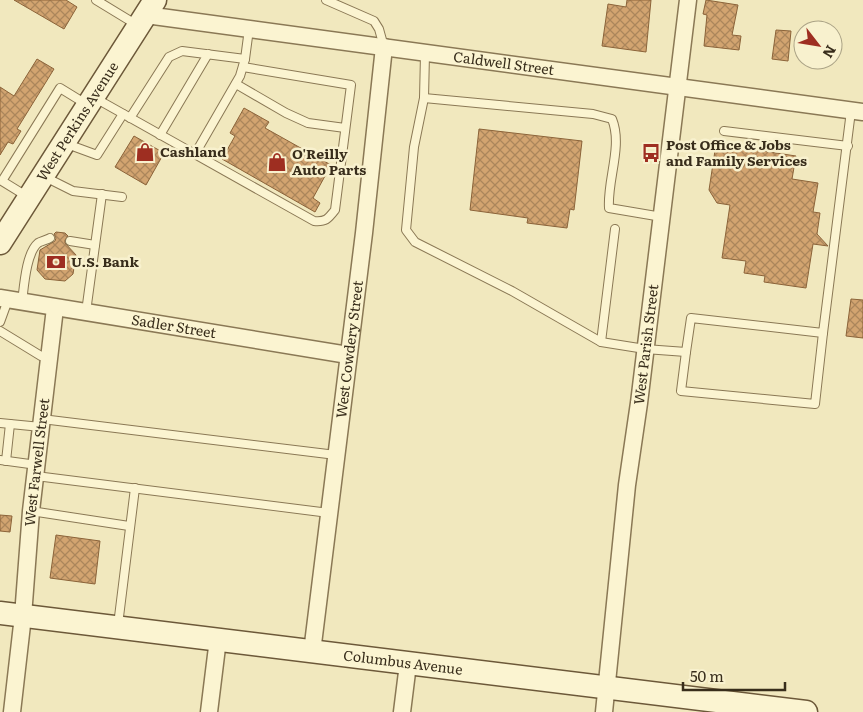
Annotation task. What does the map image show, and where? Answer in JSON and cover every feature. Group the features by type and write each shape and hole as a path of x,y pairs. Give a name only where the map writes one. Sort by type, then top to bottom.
{"main road":[{"name":"West Perkins Avenue","path":"1,238 29,198 146,14"},
{"name":"Columbus Avenue","path":"0,613 806,712"}],"street":[{"name":"West Parish Street","path":"604,712 627,485 688,0"},
{"name":"Caldwell Street","path":"146,14 426,54 857,111"},
{"name":"West Cowdery Street","path":"312,652 364,234 384,47"},
{"name":"Sadler Street","path":"10,300 348,355"},
{"name":"West Farwell Street","path":"12,712 23,616 31,511 55,308"},
{"path":"208,712 218,640"},
{"path":"402,712 408,664"}],"lane":[{"path":"96,0 146,14"},
{"path":"326,0 374,21 384,47"},
{"path":"195,154 236,84 244,63 249,29"},
{"path":"29,198 2,181 60,88 127,116 314,221 322,222 328,220 335,210 351,85 208,54 182,51 169,57 127,116 97,155 64,143"},
{"path":"160,135 208,54"},
{"path":"426,54 424,98 414,147 406,230 415,242 512,291 601,342 645,349 686,352"},
{"path":"236,84 308,123 345,128"},
{"path":"424,98 593,114 612,119 616,128 614,164 608,196 609,208 662,217"},
{"path":"823,333 691,318 681,391 815,404 848,146 857,111"},
{"path":"724,132 848,146"},
{"path":"43,176 74,191 122,197"},
{"path":"86,312 102,194"},
{"path":"601,342 615,230"},
{"path":"0,322 27,268 32,252 38,243 50,238"},
{"path":"70,241 95,245"},
{"path":"0,331 49,359"},
{"path":"0,423 42,423 336,455"},
{"path":"10,424 3,461 37,470 134,488 329,513"},
{"path":"118,627 134,488"},
{"path":"31,511 130,526"}],"building":[{"path":"14,0 66,0 77,7 64,29"},
{"path":"627,0 651,0 646,52 602,46 608,4 626,7"},
{"path":"706,0 738,5 732,35 741,36 739,50 704,46 707,15 703,14"},
{"path":"776,30 791,31 788,61 772,59"},
{"path":"37,59 54,69 17,129 21,131 13,144 8,142 0,155 0,87 14,96"},
{"name":"O'Reilly Auto Parts","path":"244,108 269,122 265,128 331,165 313,198 320,203 315,212 222,159 235,136 230,133"},
{"path":"479,129 582,141 574,210 570,209 567,228 527,223 528,218 470,210"},
{"path":"134,136 164,153 146,185 115,167"},
{"path":"716,144 796,156 792,179 818,183 813,212 820,213 817,234 828,246 813,244 806,288 764,282 765,276 744,273 746,261 722,258 730,205 717,203 709,190"},
{"name":"U.S. Bank","path":"56,232 65,233 68,236 65,243 76,255 73,274 65,281 45,279 37,270 40,250 55,241 54,234"},
{"path":"851,299 863,300 863,338 846,336"},
{"path":"0,515 12,516 10,532 0,531"},
{"path":"56,535 100,541 95,584 50,578"}],"place":[{"name":"Cashland","path":"145,152"},
{"name":"Post Office & Jobs and Family Services","path":"651,153"},
{"name":"O'Reilly Auto Parts","path":"277,162"},
{"name":"U.S. Bank","path":"56,262"}]}
